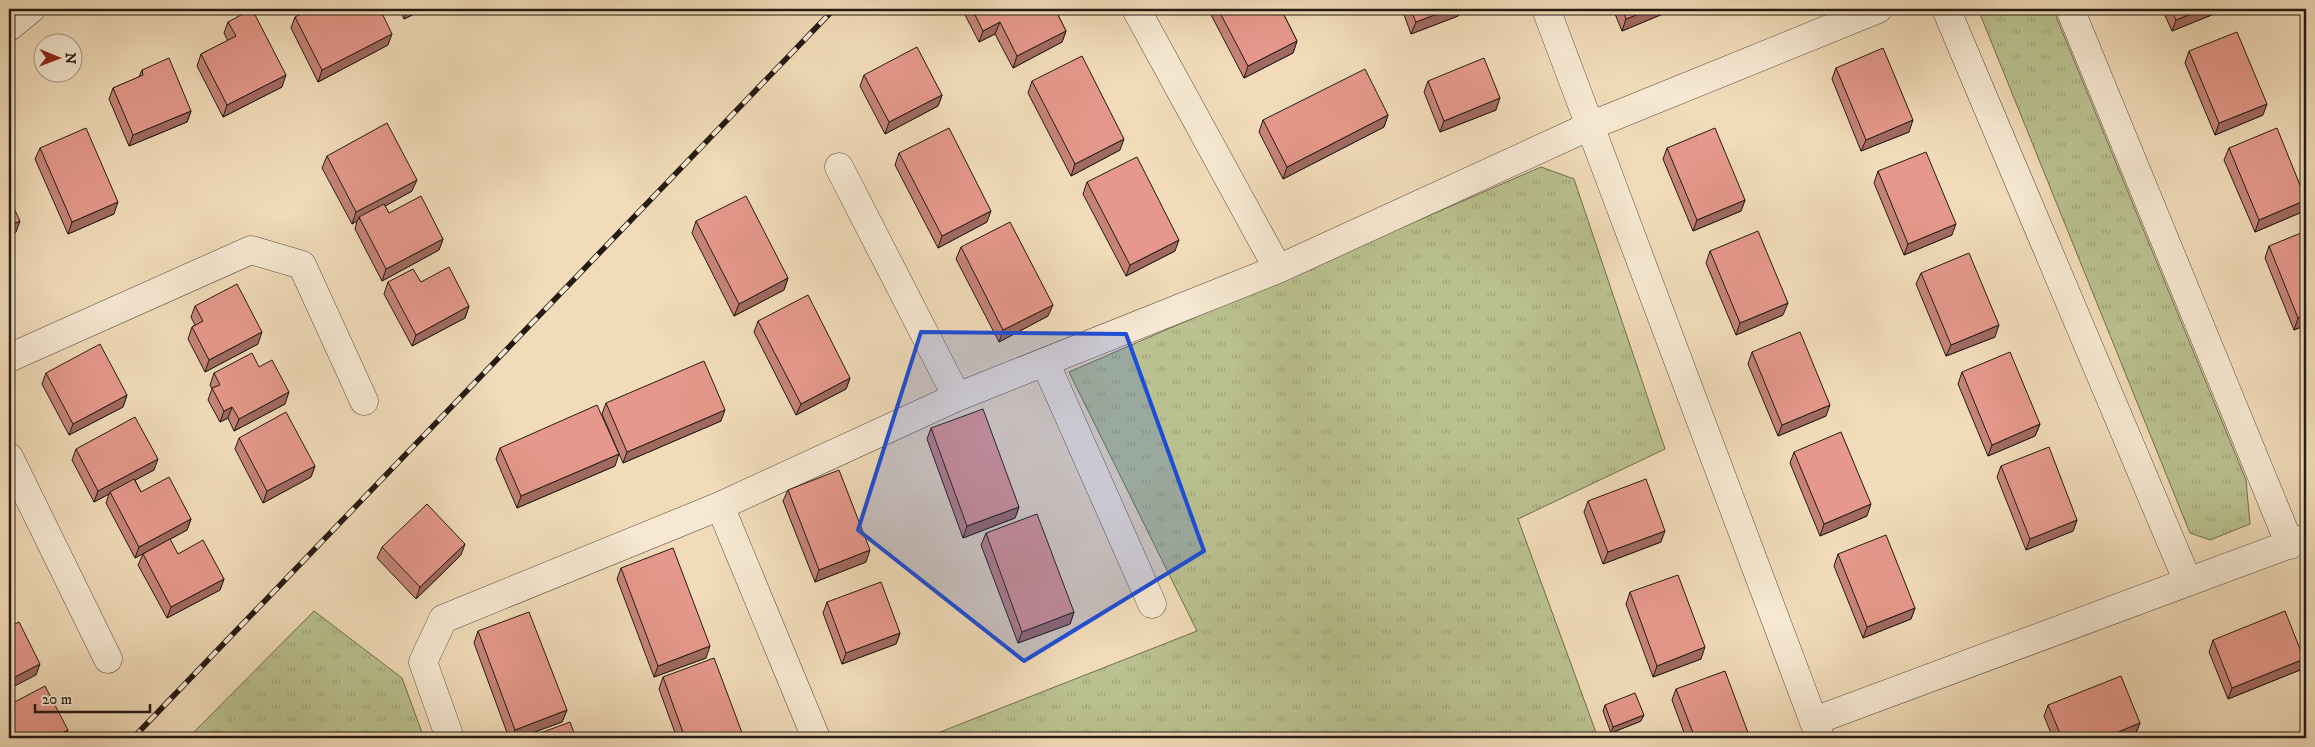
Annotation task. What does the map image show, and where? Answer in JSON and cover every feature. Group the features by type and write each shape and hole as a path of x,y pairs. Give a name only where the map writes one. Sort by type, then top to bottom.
{"street":[{"path":"9,27 31,9"},
{"path":"1136,9 1278,269"},
{"path":"1546,9 1817,730 2188,582 2298,541 2070,9"},
{"path":"450,738 423,662 443,619 720,506 957,397 1278,269 1590,126 1878,9"},
{"path":"1946,9 2188,582"},
{"path":"839,167 957,397"},
{"path":"9,358 251,250 302,265 364,401"},
{"path":"1044,362 1152,604"},
{"path":"9,457 108,659"},
{"path":"720,506 816,738"}],"highlighted area":[{"path":"921,332 1126,334 1204,551 1024,661 858,530"}],"green space":[{"path":"1978,9 2053,9 2246,480 2250,524 2210,540 2190,533"},
{"path":"1541,167 1574,179 1665,449 1518,519 1598,738 925,738 1197,631 1069,372"},
{"path":"314,611 402,678 424,738 188,738"}],"building":[{"path":"252,9 286,75 227,105 201,54 236,36 228,22"},
{"path":"311,9 380,9 392,34 322,70 295,17"},
{"path":"972,9 1055,9 1066,31 1017,56 1000,22 983,31"},
{"path":"1218,9 1281,9 1297,41 1248,66"},
{"path":"1410,9 1450,9 1416,22"},
{"path":"1622,9 1651,9 1626,19"},
{"path":"2171,9 2203,9 2176,20"},
{"path":"2237,32 2267,104 2219,123 2189,51"},
{"path":"917,47 942,95 889,122 864,75"},
{"path":"1883,48 1913,120 1866,140 1836,68"},
{"path":"1082,56 1124,139 1075,164 1032,81"},
{"path":"169,58 191,111 133,135 113,88 143,75 142,70"},
{"path":"1484,58 1500,98 1444,121 1428,81"},
{"path":"1365,69 1388,115 1287,167 1263,120"},
{"path":"387,123 417,180 356,212 327,156"},
{"path":"86,128 118,202 72,222 40,148"},
{"path":"949,128 991,211 942,236 899,153"},
{"path":"1715,128 1745,200 1697,220 1667,148"},
{"path":"2277,128 2306,200 2259,220 2229,148"},
{"path":"1926,152 1956,224 1908,244 1878,171"},
{"path":"1137,157 1179,240 1130,265 1087,182"},
{"path":"421,196 443,239 386,269 359,217 384,204 389,213"},
{"path":"746,196 788,278 739,304 696,221"},
{"path":"9,198 20,221 9,226"},
{"path":"1010,222 1053,305 1003,330 961,247"},
{"path":"1758,231 1788,303 1740,323 1710,251"},
{"path":"2306,231 2306,315 2298,318 2269,246"},
{"path":"1969,253 1999,325 1951,345 1921,273"},
{"path":"449,267 469,306 416,335 388,282 413,269 421,282"},
{"path":"237,284 262,332 209,360 192,327 203,321 195,306"},
{"path":"808,295 850,378 801,404 758,321"},
{"path":"1800,332 1830,405 1782,425 1752,352"},
{"path":"100,344 127,395 73,424 46,373"},
{"path":"2010,352 2040,424 1992,445 1962,372"},
{"path":"252,353 259,367 272,360 289,392 239,419 232,407 224,411 212,388 220,385 214,373"},
{"path":"704,361 725,410 627,452 606,403"},
{"path":"597,405 619,454 521,496 500,448"},
{"path":"983,409 1019,507 967,526 931,428"},
{"path":"286,412 315,466 267,491 239,438"},
{"path":"135,417 158,459 98,491 76,449"},
{"path":"1841,432 1871,504 1824,524 1794,452"},
{"path":"2049,447 2077,520 2030,539 2001,466"},
{"path":"839,470 870,550 819,570 788,490"},
{"path":"169,477 191,519 139,547 110,492 134,479 141,492"},
{"path":"1646,479 1665,531 1608,552 1588,501"},
{"path":"427,504 465,544 420,587 382,547"},
{"path":"1037,514 1074,612 1022,632 986,533"},
{"path":"1886,535 1915,608 1867,627 1838,554"},
{"path":"170,539 178,554 203,540 224,579 171,607 143,554"},
{"path":"673,548 710,646 658,666 621,568"},
{"path":"1678,575 1705,647 1657,666 1630,592"},
{"path":"881,582 900,633 846,653 827,602"},
{"path":"2285,611 2304,659 2232,688 2213,640"},
{"path":"529,612 567,710 515,730 478,631"},
{"path":"19,622 40,664 9,680 9,627"},
{"path":"714,658 744,738 685,738 663,677"},
{"path":"1725,671 1750,738 1695,738 1676,689"},
{"path":"2121,676 2140,723 2103,738 2062,738 2048,705"},
{"path":"45,686 68,730 51,738 9,738 9,705"},
{"path":"1635,693 1644,715 1613,727 1605,705"},
{"path":"570,722 576,738 527,738"}],"railway":[{"path":"133,738 834,9"}]}
